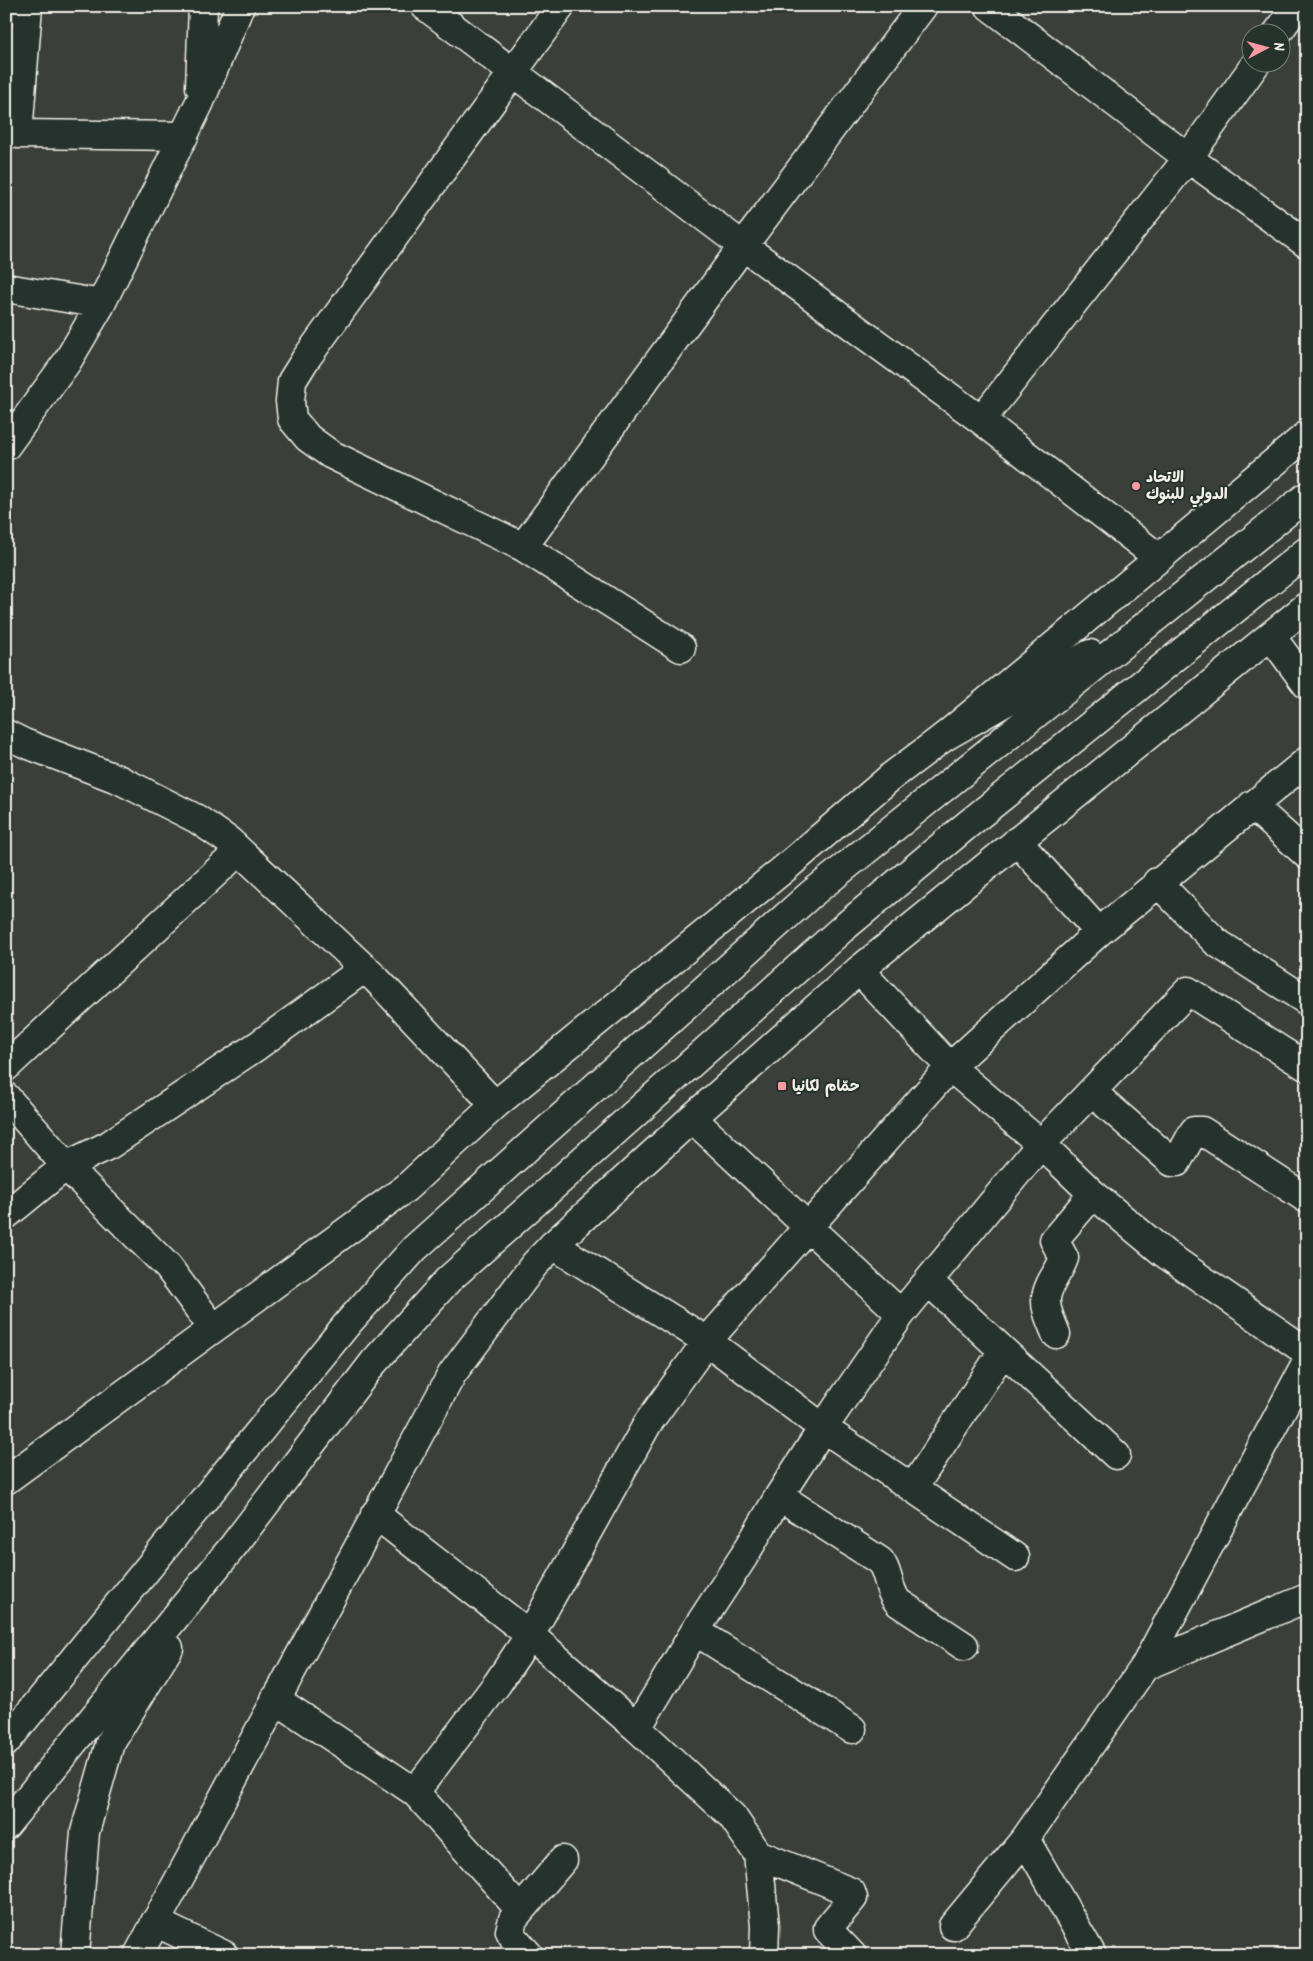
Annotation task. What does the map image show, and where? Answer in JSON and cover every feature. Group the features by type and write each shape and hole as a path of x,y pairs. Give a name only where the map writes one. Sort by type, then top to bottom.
{"street":[{"path":"28,6 12,133 184,136"},
{"path":"199,104 203,6"},
{"path":"6,446 66,362 100,306 199,104 240,6"},
{"path":"425,6 742,246 981,420 1159,558"},
{"path":"561,6 305,360 292,381 290,400 292,419 308,438 330,454 523,547 681,648"},
{"path":"523,547 742,246 923,6"},
{"path":"989,6 1188,158 1307,244"},
{"path":"1285,22 1297,6"},
{"path":"981,420 1188,158 1250,72"},
{"path":"6,288 90,302 100,306"},
{"path":"6,1480 406,1188 495,1105 785,868 892,776 944,736 1307,435"},
{"path":"6,1742 348,1323 415,1248 810,895 1307,496"},
{"path":"6,1825 234,1545 374,1362 448,1280 842,929 967,825 1307,551"},
{"path":"138,1955 275,1698 452,1374 534,1265 553,1245 692,1118 859,970 1307,606"},
{"path":"944,736 1164,612"},
{"path":"1271,636 1307,685"},
{"path":"6,734 24,743 120,780 197,819 229,841 365,968 495,1105"},
{"path":"415,1792 497,1684 530,1635 648,1423 707,1341 950,1066 1157,882 1307,761"},
{"path":"1252,804 1307,856"},
{"path":"1017,841 1099,932"},
{"path":"6,1066 240,851"},
{"path":"1157,882 1216,942 1307,1001"},
{"path":"6,1215 66,1166 109,1145 257,1046 365,968"},
{"path":"859,970 950,1066 1041,1144 1093,1194 1164,1253 1307,1352"},
{"path":"637,1728 779,1496 901,1314 1041,1144 1188,991 1307,1067"},
{"path":"1092,1092 1172,1162 1177,1162 1194,1131 1202,1130 1307,1199"},
{"path":"6,1097 66,1166 168,1267 213,1328"},
{"path":"692,1118 901,1314"},
{"path":"1056,1334 1046,1298 1064,1258 1054,1240 1093,1194"},
{"path":"553,1245 707,1341 823,1428 1015,1557"},
{"path":"928,1281 1116,1455"},
{"path":"913,1488 1003,1352"},
{"path":"953,1926 1024,1839 1145,1666 1307,1362"},
{"path":"779,1496 880,1561 884,1567 892,1595 898,1603 964,1646"},
{"path":"375,1514 530,1635 637,1728 732,1816 758,1854 765,1926 764,1955"},
{"path":"75,1955 85,1832 110,1743 234,1545"},
{"path":"1145,1666 1307,1598"},
{"path":"695,1631 852,1729"},
{"path":"275,1698 415,1792 520,1910"},
{"path":"1024,1839 1092,1955"},
{"path":"758,1854 851,1892 853,1898 828,1930 852,1955"},
{"path":"529,1955 510,1931 513,1919 563,1860"},
{"path":"155,1922 224,1955"}],"place":[{"name":"الاتحاد الدولي للبنوك","path":"1136,486"},
{"name":"حمّام لكانيا","path":"782,1086"}]}
